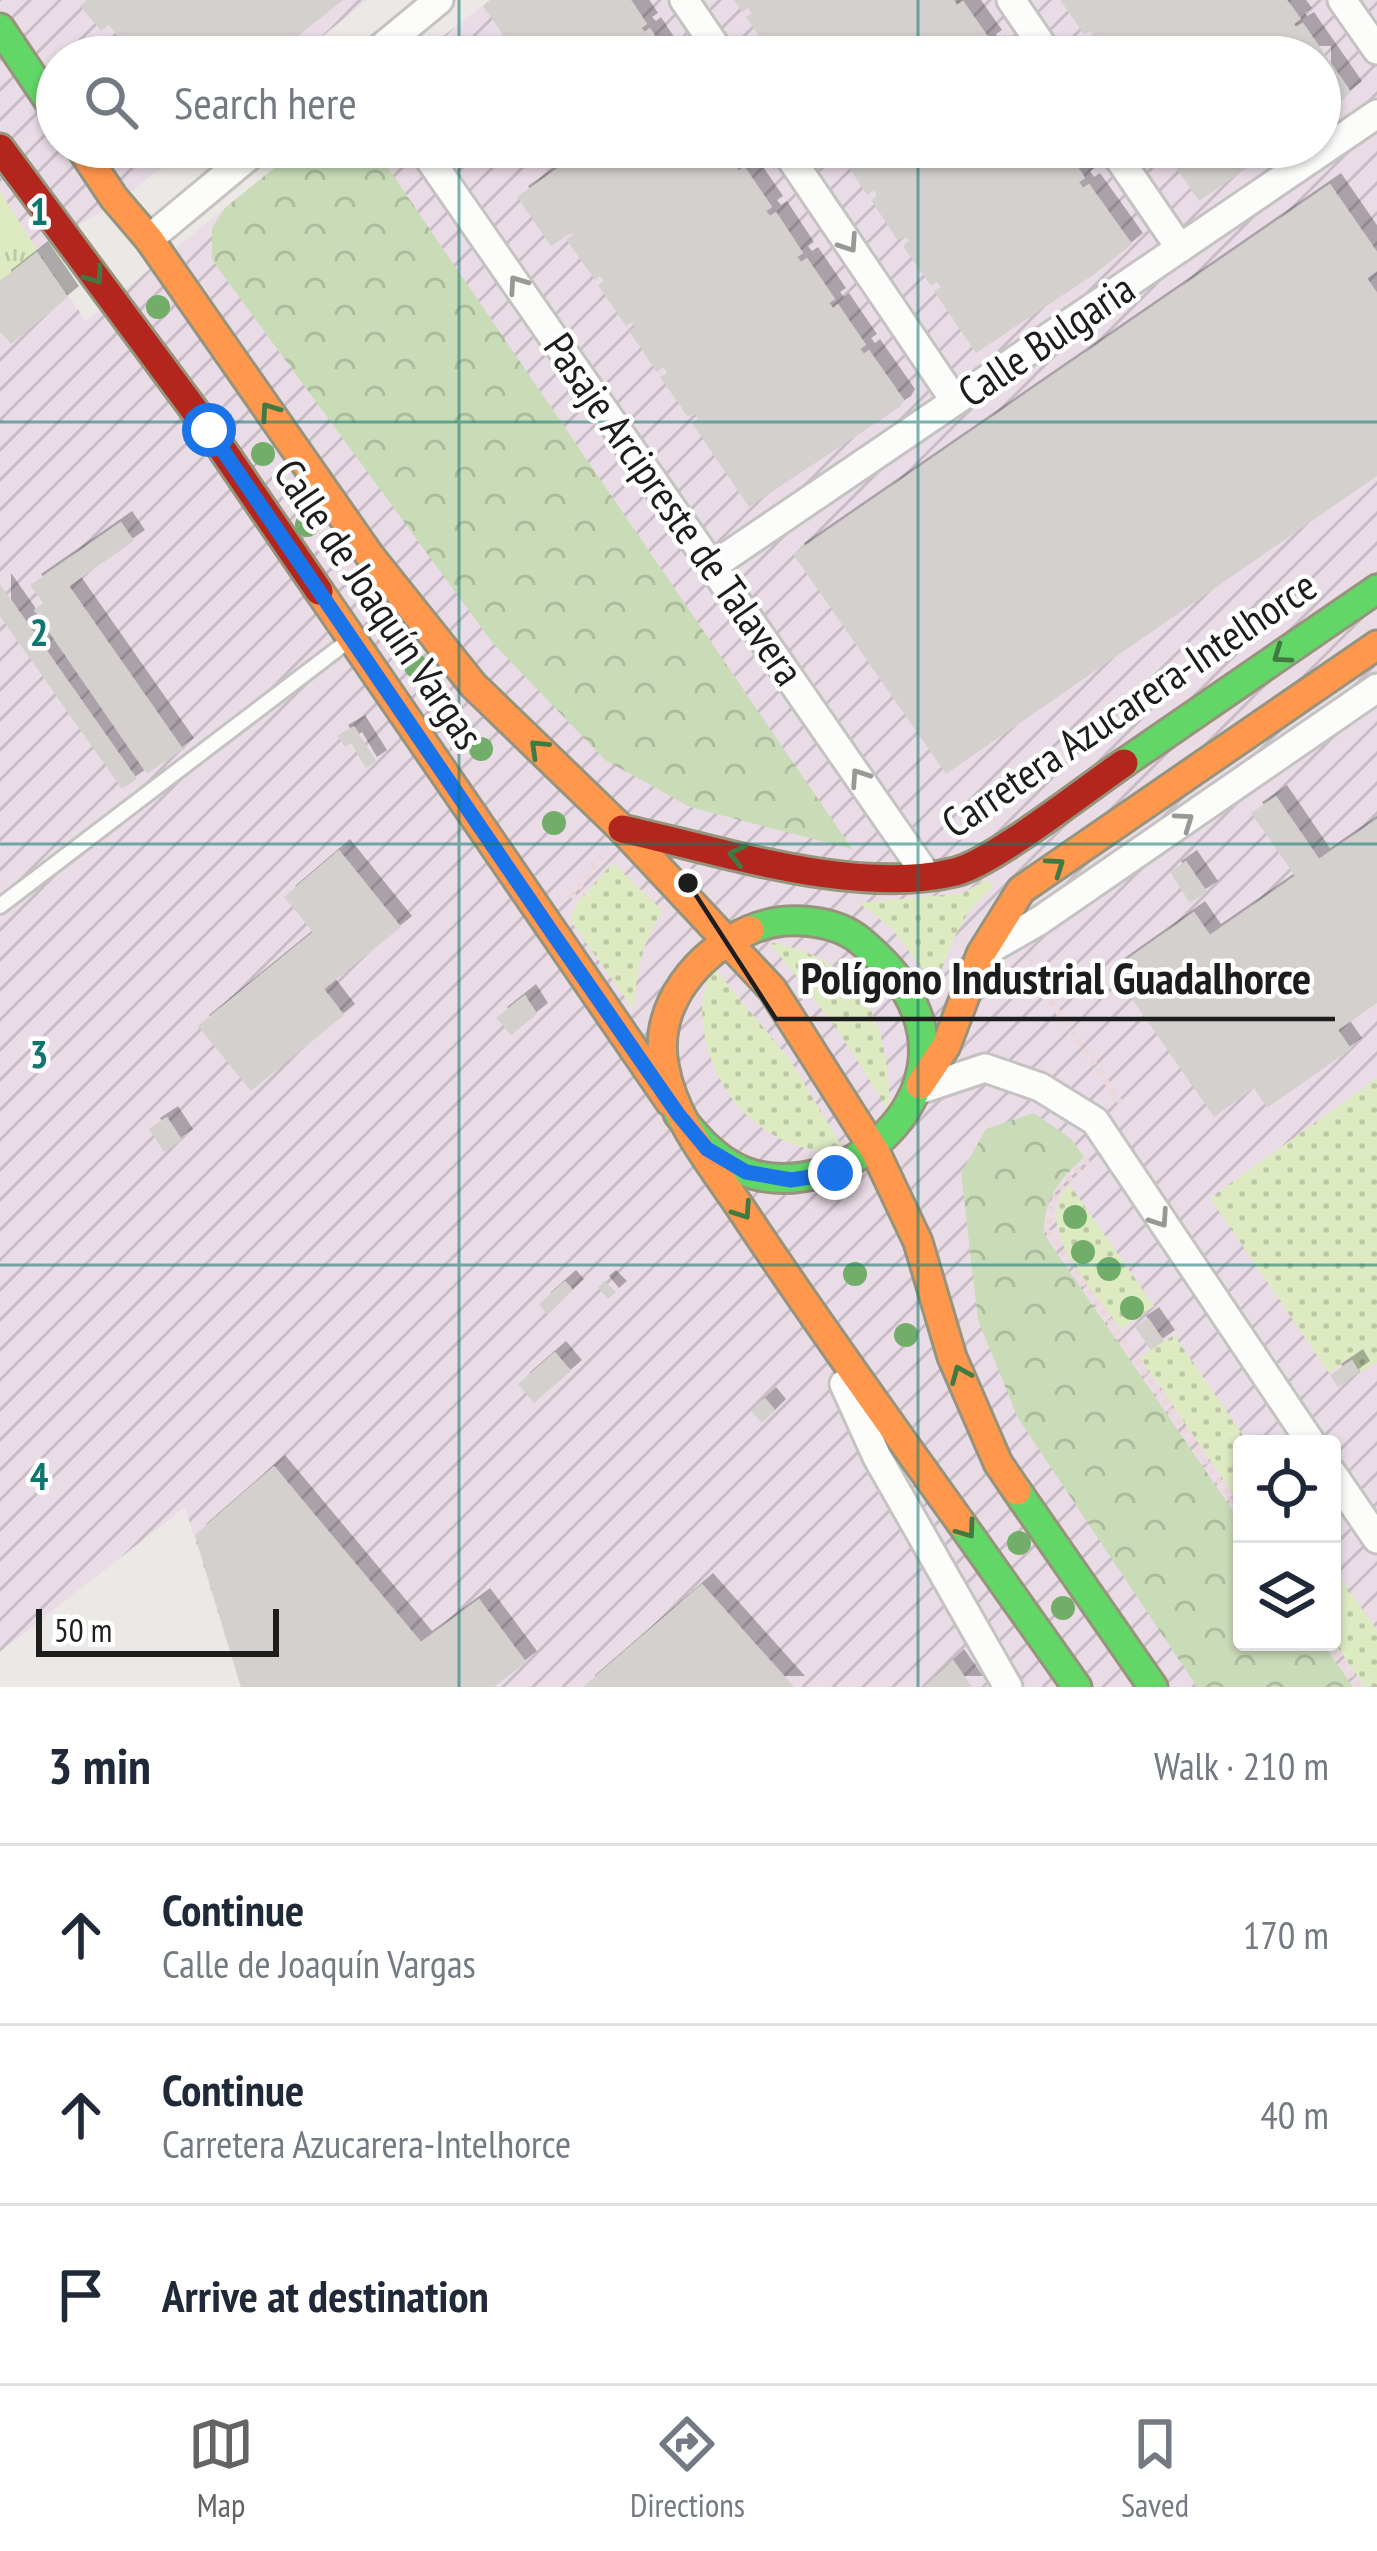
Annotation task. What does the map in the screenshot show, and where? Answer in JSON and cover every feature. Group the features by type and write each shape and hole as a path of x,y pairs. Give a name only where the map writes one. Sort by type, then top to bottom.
{"main road":[{"path":"0,28 36,82"},
{"name":"Calle de Joaquín Vargas","path":"0,148 209,430 678,1114"},
{"name":"Calle de Joaquín Vargas","path":"94,168 149,238 370,556 459,667 724,938"},
{"name":"Carretera Azucarera-Intelhorce","path":"622,829 851,880 958,872 1377,589"},
{"name":"Carretera Azucarera-Intelhorce","path":"678,1114 707,1149 746,1172 791,1180 835,1173 875,1151 900,1124 946,1046 982,954 1021,890 1377,645"},
{"name":"Carretera Azucarera-Intelhorce","path":"787,919 851,880"},
{"name":"Carretera Azucarera-Intelhorce","path":"916,1091 922,1050 916,1009 896,972 866,943 828,925 787,919 754,924 724,938 693,964 672,998 662,1037 664,1077 678,1114 813,1315 1077,1687"},
{"path":"724,938 772,989 875,1151 918,1243 952,1357 998,1463 1153,1687"}],"street":[{"path":"395,36 439,0"},
{"path":"684,0 709,36"},
{"path":"1011,0 1036,36"},
{"path":"1342,0 1377,50"},
{"name":"Calle Bulgaria","path":"1341,138 1377,114"},
{"path":"149,238 234,168"},
{"name":"Pasaje Arcipreste de Talavera","path":"437,168 925,873"},
{"path":"798,168 955,401"},
{"path":"1125,168 1180,248"},
{"name":"Calle Bulgaria","path":"714,565 1298,168"},
{"path":"982,954 1040,921 1377,688"},
{"path":"916,1091 985,1068 1040,1087 1095,1121 1306,1435"},
{"name":"Carretera Azucarera-Intelhorce","path":"813,1315 877,1457 1008,1687"},
{"path":"1341,1486 1377,1539"}],"lane":[{"path":"0,906 352,638"}],"path":[{"path":"549,928 622,829"},
{"path":"1040,921 1049,937 1030,959 1034,976 1127,1111"},
{"path":"1111,1146 1060,1186 1049,1210 1050,1233 1233,1502"},
{"path":"1335,1651 1359,1687"}],"shaded area":[{"path":"0,0 367,0 323,36 36,36 36,168 161,168 129,194 38,251 86,321 274,168 1341,168 1341,36 443,36 490,0 1377,0 1377,1687 241,1687 185,1507 0,1652"}],"green space":[{"path":"274,168 388,168 852,849 690,807 605,760 492,642 212,260 212,228 225,208"},
{"path":"0,191 38,251 0,282"},
{"path":"613,863 663,911 641,958 634,1010 570,920 575,905"},
{"path":"987,879 993,887 964,920 936,987 892,929 859,903 963,893"},
{"path":"768,942 829,964 866,1001 884,1052 890,1115 834,1026"},
{"path":"712,965 790,1060 846,1153 790,1143 745,1113 728,1092 714,1068 702,1011"},
{"path":"1377,1078 1377,1362 1361,1372 1351,1358 1329,1373 1210,1198"},
{"path":"1034,1113 1071,1139 1084,1157 1054,1191 1044,1234 1233,1511 1233,1651 1328,1651 1353,1687 1197,1687 1018,1418 978,1320 961,1173 986,1129"},
{"path":"1070,1185 1154,1306 1121,1329 1061,1239 1056,1219 1059,1201"},
{"path":"1174,1335 1243,1435 1233,1435 1233,1494 1140,1357"},
{"path":"1341,1578 1377,1630 1377,1687 1365,1687 1340,1651"}],"building":[{"path":"87,0 343,0 298,36 118,36 109,25 101,31 80,6"},
{"path":"490,0 631,0 647,24 641,28 645,32 650,28 655,36 504,36 483,6"},
{"path":"734,0 954,0 957,5 963,1 988,36 759,36 746,17 752,13 748,8 742,12"},
{"path":"1060,0 1287,0 1301,19 1296,27 1303,23 1312,36 1090,36 1090,31 1084,34"},
{"path":"1341,78 1351,92 1341,100"},
{"path":"558,168 745,168 772,207 766,211 770,216 776,212 803,253 797,257 801,262 807,258 835,299 829,303 833,308 838,304 866,345 860,349 864,354 869,350 904,400 749,507 692,423 698,419 694,413 688,417 660,377 667,373 663,367 657,372 629,331 635,327 632,322 626,326 598,285 604,281 600,276 595,280 566,239 573,235 551,246 517,197"},
{"path":"849,168 1078,168 1085,178 1079,182 1083,188 1089,184 1132,244 976,353 934,291 941,287 937,282 931,286 903,246 909,241 905,236 898,241 871,200 877,196 874,190 867,195"},
{"path":"1176,168 1247,168 1199,201"},
{"path":"1330,184 1377,252 1377,271 1367,278 1377,293 1377,476 946,774 793,554"},
{"path":"37,252 68,297 11,344 0,331 0,281"},
{"path":"121,522 134,541 69,586 183,749 147,774 34,610 43,603 30,585"},
{"path":"0,584 137,779 122,789 0,616"},
{"path":"354,726 376,761 366,768 351,743 345,747 337,736"},
{"path":"1276,796 1319,859 1377,819 1377,1003 1338,1030 1351,1049 1267,1108 1254,1088 1214,1117 1112,970 1194,912 1210,935 1295,876 1251,813"},
{"path":"339,850 401,927 324,989 344,1015 251,1091 198,1026 313,932 284,897"},
{"path":"1186,861 1207,892 1190,903 1170,872"},
{"path":"525,995 537,1014 511,1035 496,1018"},
{"path":"167,1117 182,1140 164,1152 149,1129"},
{"path":"565,1281 573,1290 547,1314 539,1304"},
{"path":"605,1281 616,1292 608,1299 598,1287"},
{"path":"1148,1318 1164,1341 1151,1350 1135,1327"},
{"path":"555,1352 571,1371 534,1403 518,1384"},
{"path":"1352,1360 1359,1372 1338,1387 1330,1375"},
{"path":"765,1398 775,1410 762,1423 751,1411"},
{"path":"274,1466 421,1642 479,1599 526,1662 494,1687 241,1687 195,1535"},
{"path":"702,1584 794,1687 583,1687"},
{"path":"953,1660 972,1687 924,1687"}],"traffic: fast":[{"path":"0,28 36,82"},
{"path":"1124,763 1377,589"},
{"path":"678,1114 702,1143 732,1166 755,1175 789,1178 823,1172 854,1159 882,1138 904,1112 919,1082 923,1049 917,1014 901,984 872,951 838,928 809,921 778,922 750,930"},
{"path":"1017,1491 1153,1687"},
{"path":"961,1523 1077,1687"}],"traffic: slow":[{"path":"94,168 149,239 370,556 473,685 622,829 724,938"},
{"path":"319,591 670,1102"},
{"path":"920,1085 946,1046 981,954 1021,890 1377,645"},
{"path":"750,930 697,966 673,1001 662,1043 669,1086 709,1162 961,1523"},
{"path":"724,938 772,989 875,1151 918,1242 952,1357 998,1463 1017,1491"}],"traffic: jam":[{"path":"0,148 209,430 319,591"},
{"path":"622,829 789,868 875,879 916,878 955,872 992,855 1124,763"}],"place":[{"name":"Polígono Industrial Guadalhorce","path":"688,883"}],"route":[{"path":"209,430 549,928 707,1149 746,1172 791,1180 835,1173"}]}
